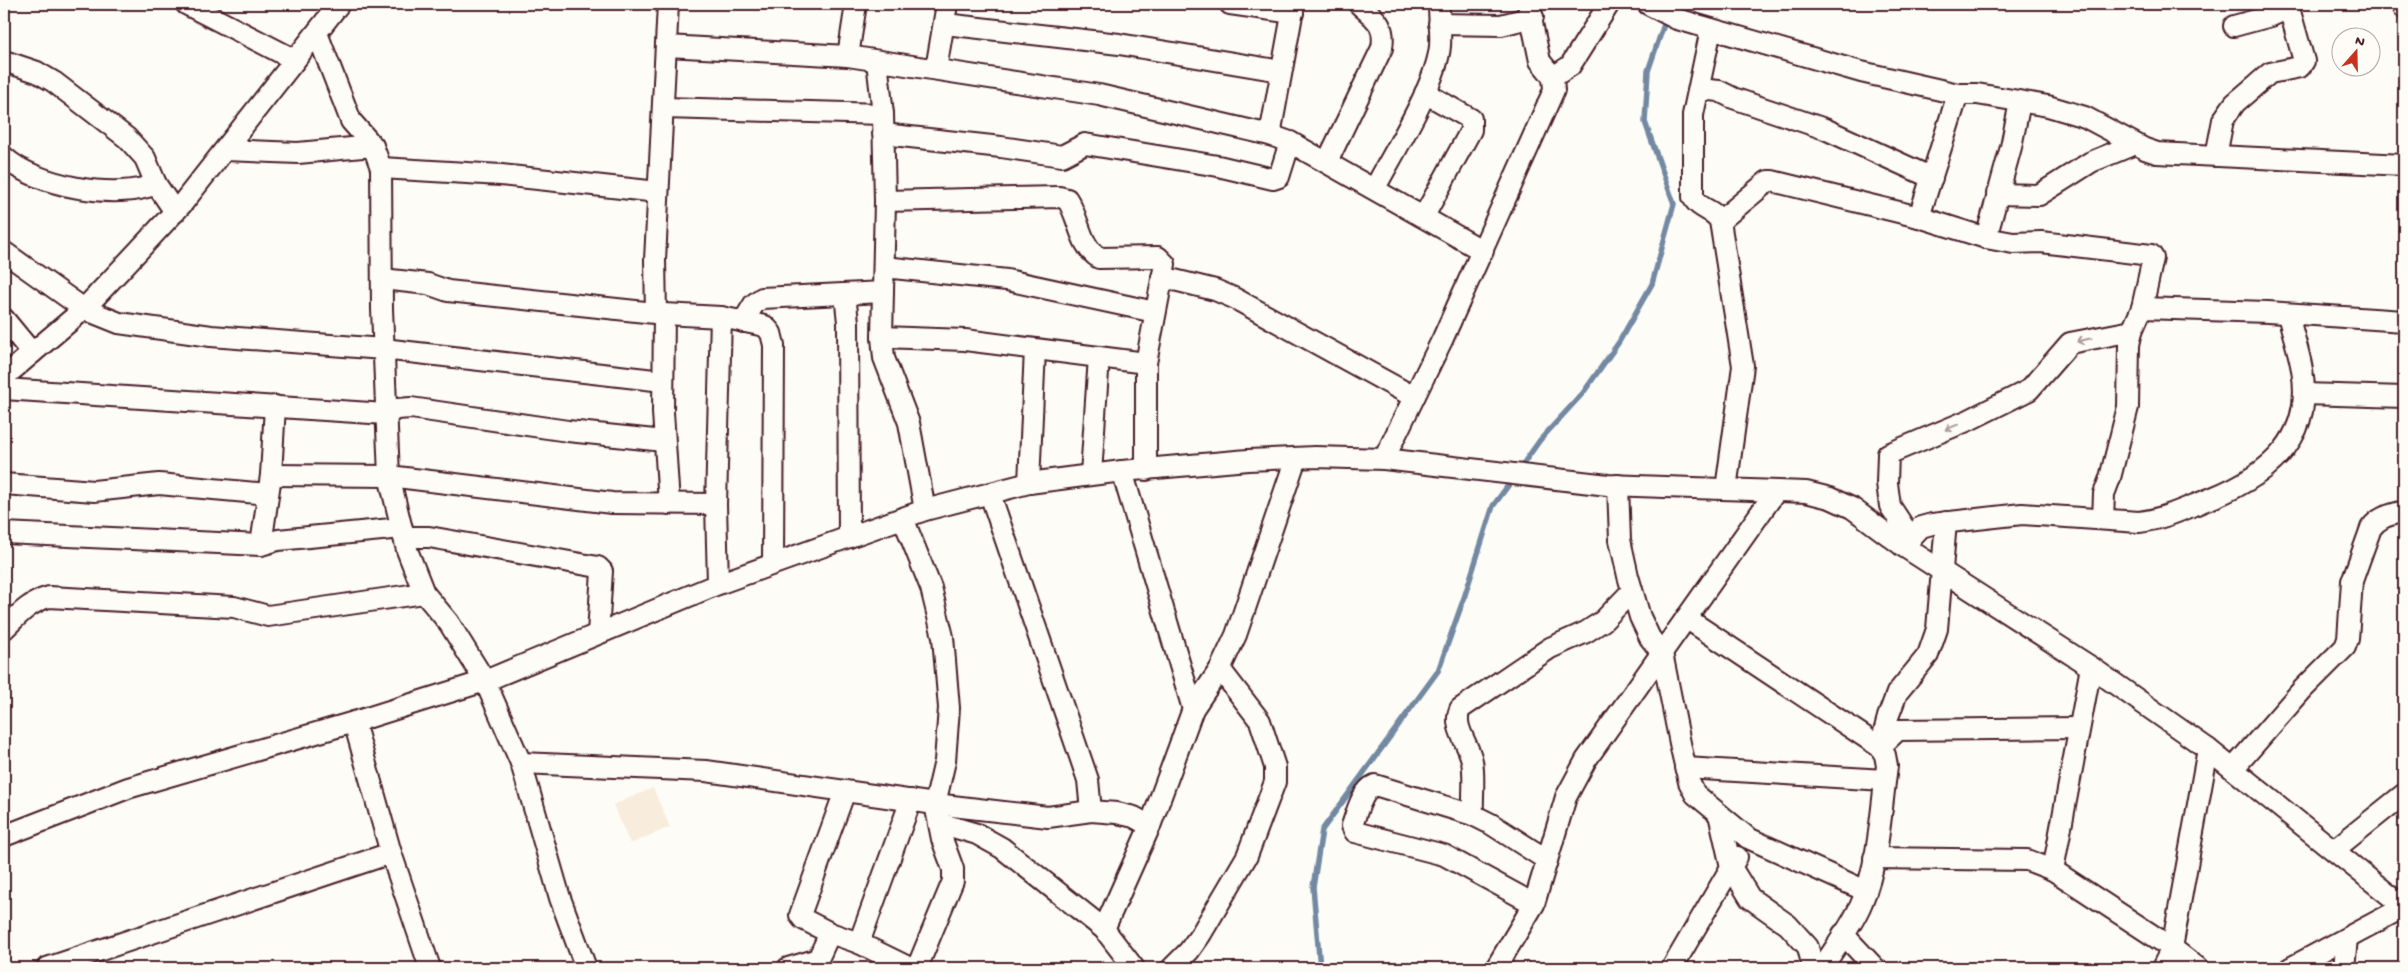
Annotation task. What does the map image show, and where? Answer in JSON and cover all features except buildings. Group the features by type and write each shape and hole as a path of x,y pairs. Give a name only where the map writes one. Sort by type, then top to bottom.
{"street":[{"path":"186,4 295,60"},
{"path":"668,4 664,108 658,192 664,441 669,504"},
{"path":"848,56 856,4"},
{"path":"936,69 947,4"},
{"path":"1230,4 1294,8 1270,135"},
{"path":"1327,162 1382,48 1384,35 1381,25 1359,4"},
{"path":"1375,188 1425,93 1440,47 1439,4"},
{"path":"1553,77 1570,66 1609,4"},
{"path":"2402,4 2404,8"},
{"path":"1652,6 1677,19 1861,72 1958,94 1977,94 2048,106 2085,117 2157,153 2404,165"},
{"path":"2216,156 2223,120 2235,103 2270,73 2300,67 2304,61 2290,6 2270,16 2234,26"},
{"path":"4,377 84,309 175,212 317,33 329,7"},
{"path":"1384,459 1483,250 1550,101 1555,84 1553,77 1540,61 1530,10 1502,25 1439,24"},
{"path":"944,24 1119,44 1281,71"},
{"path":"1711,29 1693,115 1693,197 1700,206 1717,215 1720,221 1743,366 1726,489"},
{"path":"317,33 351,121 373,146 381,168 383,350 389,476 403,532 424,592 449,623 485,681 520,763 560,898 586,968"},
{"path":"667,46 848,56 1099,94 1270,135 1290,142 1483,250"},
{"path":"4,61 37,72 48,78 128,138 145,158 156,184 175,212"},
{"path":"877,61 883,124 885,201 882,337 884,358 909,423 925,510"},
{"path":"1699,89 1719,90 1733,98 1825,128 1932,178"},
{"path":"1424,216 1472,125 1471,119 1425,93"},
{"path":"1919,217 1958,94"},
{"path":"1986,238 2011,147 2020,102"},
{"path":"664,108 883,124 1001,147 1062,156 1085,144 1218,166 1273,179 1279,177 1290,142"},
{"path":"1997,194 2039,195 2091,162 2136,144"},
{"path":"224,150 298,153 373,146"},
{"path":"4,157 25,171 70,186 134,191 156,184"},
{"path":"381,168 501,175 658,192"},
{"path":"1720,221 1768,181 1772,181 1919,217 1986,238 2013,243 2041,242 2151,255 2154,258 2142,308 2132,331 2129,345 2128,407 2104,494 2102,520"},
{"path":"885,201 1059,197 1067,199 1072,207 1086,246 1091,253 1099,258 1158,257 1165,264 1146,363 1146,470"},
{"path":"4,252 84,309 120,323 211,336 383,350 663,381"},
{"path":"884,267 1000,278 1155,312"},
{"path":"1162,277 1215,290 1234,298 1414,397"},
{"path":"382,279 428,284 448,291 660,313 721,317 765,326 771,334 774,346 773,564"},
{"path":"743,322 754,304 762,298 883,292"},
{"path":"844,294 848,322 848,537"},
{"path":"2142,308 2288,314 2404,322"},
{"path":"1907,542 1921,527 1946,522 2016,514 2139,522 2156,520 2240,486 2259,474 2288,447 2296,426 2304,394 2302,370 2288,314"},
{"path":"718,584 716,504 721,317"},
{"path":"4,319 32,353"},
{"path":"1907,542 1890,506 1887,483 1888,454 1969,420 2029,390 2070,343 2132,331"},
{"path":"882,337 965,340 1146,363"},
{"path":"1030,483 1035,349"},
{"path":"1091,474 1100,357"},
{"path":"4,389 386,414 396,409 411,408 568,431 664,441"},
{"path":"2304,394 2404,397"},
{"path":"261,545 276,406"},
{"path":"1104,929 1150,826 1193,709 1220,669 1236,635 1296,458"},
{"path":"4,836 128,788 354,722 485,681 718,584 925,510 1030,483 1091,474 1296,458 1384,459 1618,485 1806,492 1830,498 1852,508 1907,542 1942,570 2090,667 2208,749 2404,907 2290,968"},
{"path":"1122,471 1193,709"},
{"path":"4,484 94,491 159,484 269,484 389,476 540,496 612,503 716,504"},
{"path":"1618,485 1620,540 1632,591 1640,617 1650,638 1662,653 1685,768 1695,794 1748,838 1866,891"},
{"path":"1496,968 1534,904 1566,797 1586,760 1776,491"},
{"path":"990,494 1088,780 1091,812"},
{"path":"2233,769 2303,689 2345,647 2348,639 2352,581 2372,528 2384,516 2404,511"},
{"path":"902,518 931,588 943,637 949,708 945,760 935,804 942,839 953,868 953,881 917,968"},
{"path":"1880,747 1897,693 1928,655 1937,629 1946,522"},
{"path":"4,533 261,545 278,540 403,532 598,567 602,571 598,634"},
{"path":"1473,816 1472,760 1458,723 1457,716 1460,709 1550,648 1586,632 1602,621 1632,591"},
{"path":"4,629 26,607 36,601 49,597 234,607 268,616 424,592"},
{"path":"1686,618 1880,747 1885,755 1887,766 1874,858 1866,891 1862,904 1822,968"},
{"path":"2053,870 2090,667"},
{"path":"1172,968 1202,934 1247,856 1276,782 1275,767 1260,721 1220,669"},
{"path":"354,722 391,853 430,968"},
{"path":"1880,747 1898,730 2079,728"},
{"path":"2162,968 2172,948 2208,749"},
{"path":"520,763 706,772 935,804 1048,817 1091,812 1117,813 1134,817 1150,826"},
{"path":"1685,768 1885,780"},
{"path":"1534,904 1444,855 1355,832 1352,826 1362,802 1371,787 1375,785 1473,816 1491,824 1547,860"},
{"path":"845,790 800,911 802,919 830,933 859,943 877,961 910,968"},
{"path":"2334,850 2404,794"},
{"path":"859,943 911,800"},
{"path":"1719,814 1731,867 1750,898 1788,924 1808,947 1813,968"},
{"path":"939,823 990,840 1104,929 1134,968"},
{"path":"1672,968 1748,838"},
{"path":"47,968 391,853"},
{"path":"1874,858 2027,860 2053,870 2172,948 2198,968"},
{"path":"788,968 818,959 830,933"},
{"path":"1844,934 1875,968"},
{"path":"2344,968 2347,938"}],"shaded area":[{"path":"653,788 670,827 630,844 613,805"}],"waterway":[{"path":"1518,471 1540,440 1583,393 1619,342 1652,284 1674,204 1645,122 1648,71 1671,4"},
{"path":"1320,968 1313,887 1322,830 1438,671 1464,598 1493,506 1513,479"}]}
